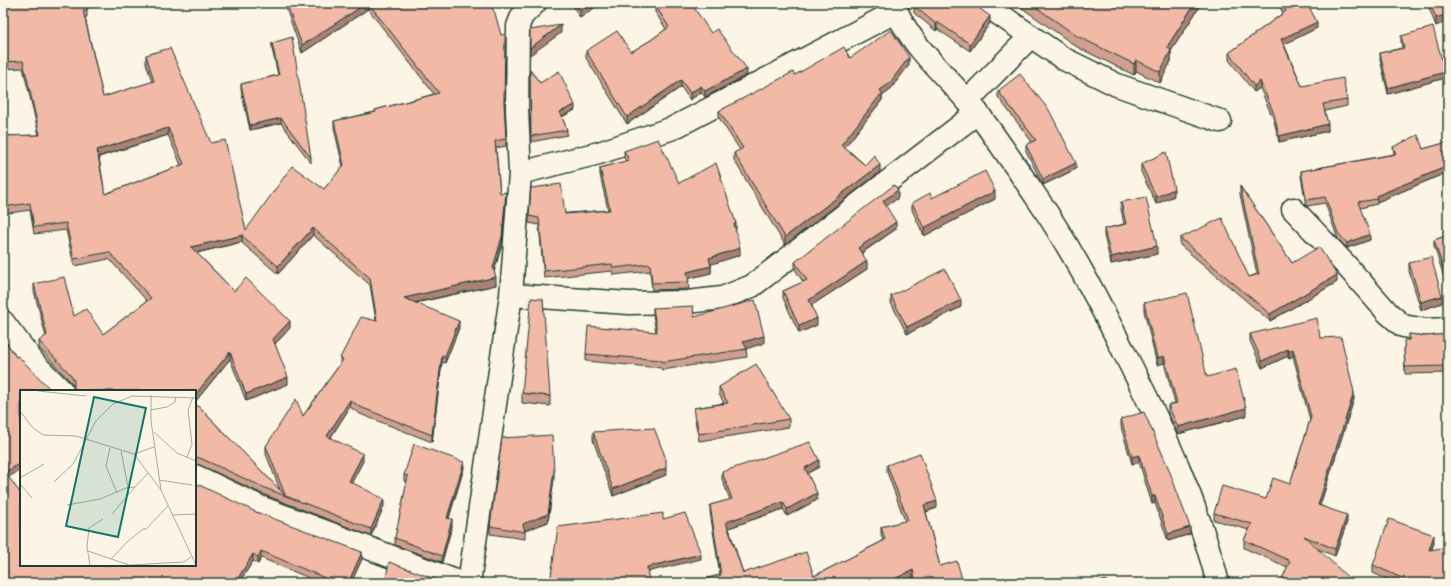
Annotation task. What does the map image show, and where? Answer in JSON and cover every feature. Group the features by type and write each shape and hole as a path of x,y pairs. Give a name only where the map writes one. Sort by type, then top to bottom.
{"street":[{"path":"983,3 1030,37 1064,59 1117,85 1220,121"},
{"path":"469,583 511,295 520,173 517,35 523,7"},
{"path":"520,173 599,152 673,128 896,7 907,31 972,107 1036,196 1088,279 1153,410 1187,486 1211,557 1218,583"},
{"path":"511,295 629,303 687,302 722,298 752,286 972,107 1030,37"},
{"path":"1293,209 1344,263 1388,313 1403,326 1426,330 1448,329"},
{"path":"3,322 35,364 61,390"},
{"path":"196,476 260,506 461,583"}],"building":[{"path":"3,3 86,3 87,10 83,10 103,97 154,81 146,55 170,48 211,143 225,140 246,230 292,166 324,189 344,165 334,121 376,112 375,110 439,93 368,3 489,3 495,13 501,35 505,34 504,103 506,139 495,141 500,193 506,192 502,237 493,268 496,277 404,298 459,321 445,356 442,355 432,435 360,407 350,400 327,436 363,454 349,481 384,499 371,529 265,488 196,457 196,404 285,495 266,446 296,399 303,416 343,360 340,358 361,317 377,321 370,278 313,228 278,266 242,236 243,235 191,247 234,291 246,278 290,321 273,339 288,377 246,394 230,352 196,394 196,390 73,390 74,381 71,375 39,341 47,335 34,284 64,277 74,316 86,309 103,334 151,298 109,252 74,259 66,223 34,227 30,203 3,207 3,136 40,135 23,61 3,62","holes":["168,128 184,164 105,194 97,150"]},
{"path":"286,3 367,3 302,45"},
{"path":"575,3 592,3 580,11"},
{"path":"658,3 691,3 711,33 717,29 747,69 705,91 701,86 690,93 681,80 627,117 586,51 617,31 631,52 651,40 669,27 655,5"},
{"path":"916,3 973,3 990,16 970,44 937,22 936,24 914,6"},
{"path":"1030,3 1195,3 1167,47 1171,50 1160,72 1136,60 1134,64 1077,36"},
{"path":"1282,3 1307,3 1317,22 1281,39 1302,86 1343,78 1347,100 1323,104 1328,124 1279,136 1274,114 1260,81 1254,86 1229,53 1286,11"},
{"path":"1430,3 1448,3 1448,14 1436,18"},
{"path":"561,25 530,48 530,30"},
{"path":"1433,27 1445,72 1388,88 1380,53 1404,48 1401,36"},
{"path":"891,30 909,57 889,84 880,90 882,93 841,145 865,165 874,155 880,165 785,237 734,153 743,148 719,111 793,72 795,75 844,47 850,58"},
{"path":"292,37 311,158 281,118 250,125 241,84 279,75 272,43"},
{"path":"530,70 540,83 559,71 575,105 560,112 567,130 531,136"},
{"path":"1020,74 1049,110 1076,163 1043,179 1026,145 1036,140 998,91"},
{"path":"1418,135 1423,149 1448,142 1448,166 1376,196 1377,199 1358,202 1370,234 1347,243 1338,233 1325,197 1306,199 1301,171 1396,154 1393,147"},
{"path":"658,139 679,183 716,163 736,223 734,224 740,248 709,258 711,266 687,272 689,282 652,283 650,264 613,268 612,264 544,271 539,218 529,216 531,188 561,184 565,214 610,210 600,168 629,160 624,151"},
{"path":"1166,152 1174,189 1156,197 1141,164"},
{"path":"985,171 995,191 924,228 912,203 930,193 932,198"},
{"path":"894,185 898,190 883,201 896,222 858,248 867,261 809,300 817,318 799,326 783,291 807,280 795,262"},
{"path":"1240,186 1292,263 1319,247 1337,275 1270,314 1180,238 1222,218 1249,277 1259,274"},
{"path":"1146,197 1157,246 1111,257 1104,229 1126,224 1121,202"},
{"path":"1448,235 1448,270 1444,271 1434,240"},
{"path":"1431,257 1442,296 1421,302 1409,263"},
{"path":"945,269 961,300 907,327 891,296"},
{"path":"1187,293 1207,377 1236,369 1246,408 1178,427 1168,405 1177,403 1164,356 1157,358 1144,303"},
{"path":"531,298 543,299 550,396 522,393"},
{"path":"755,300 764,336 743,342 747,349 662,362 661,360 586,354 588,326 657,332 653,308 693,306 694,317"},
{"path":"1317,318 1320,338 1341,337 1354,392 1318,505 1347,515 1335,549 1304,536 1354,583 1280,583 1290,561 1244,540 1252,524 1214,513 1222,486 1266,499 1273,478 1290,484 1311,417 1293,349 1289,351 1288,349 1262,361 1250,334"},
{"path":"1409,334 1426,336 1448,334 1448,366 1405,367 1404,340 1409,340"},
{"path":"3,337 16,357 18,356 51,390 20,390 20,464 5,472 20,493 20,566 196,566 196,483 256,512 362,552 348,583 323,583 325,578 261,551 258,557 253,554 235,583 213,583 207,579 204,583 3,583"},
{"path":"756,364 789,419 699,434 694,408 728,403 719,387"},
{"path":"1144,412 1168,467 1190,527 1168,534 1155,496 1152,496 1139,455 1132,457 1121,419"},
{"path":"654,428 666,459 666,468 613,489 593,432"},
{"path":"552,435 554,471 548,514 523,524 525,532 490,526 502,438"},
{"path":"810,442 819,460 805,468 817,493 787,509 783,502 726,522 743,573 806,552 814,576 885,540 881,527 908,520 887,465 920,453 937,501 924,505 940,566 957,561 963,583 916,583 913,570 886,583 784,583 784,581 774,583 710,583 708,578 721,575 710,505 732,499 722,472"},
{"path":"414,444 464,462 447,518 452,519 442,556 395,538 408,476 404,475"},
{"path":"663,513 663,519 685,513 701,554 647,567 649,583 550,583 558,527"},
{"path":"1389,519 1434,535 1429,550 1448,547 1448,583 1413,583 1373,565"},
{"path":"389,562 438,580 438,583 385,583"},
{"path":"1106,580 1107,583 1092,583"}]}
